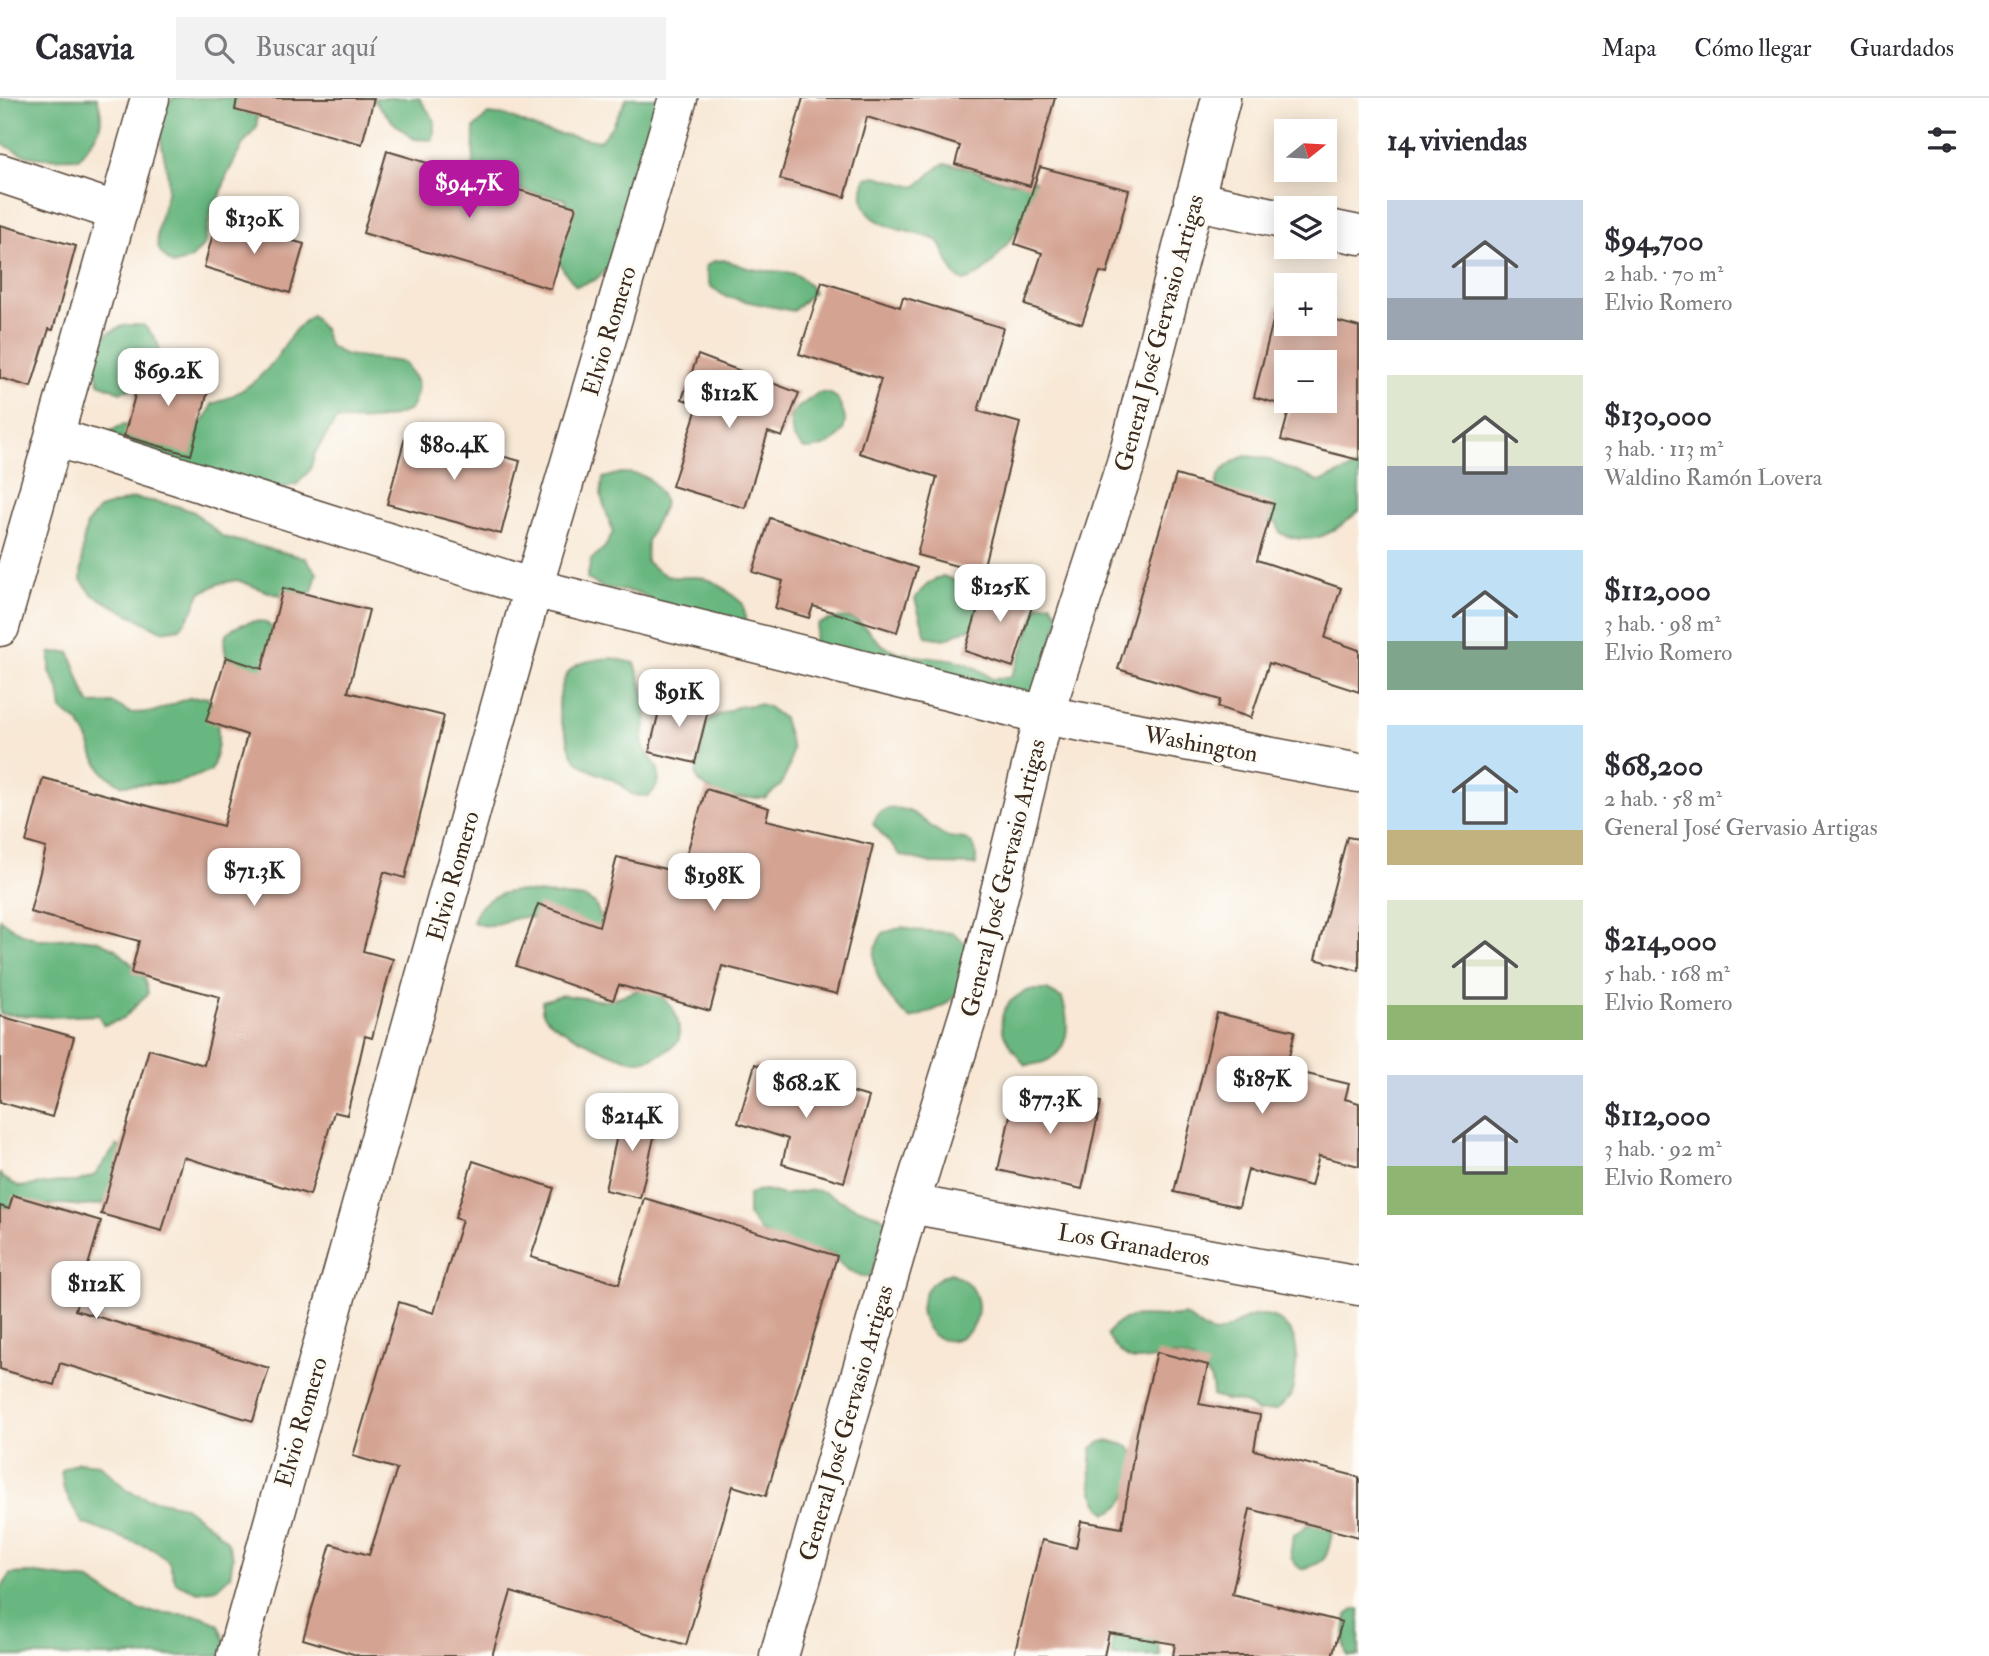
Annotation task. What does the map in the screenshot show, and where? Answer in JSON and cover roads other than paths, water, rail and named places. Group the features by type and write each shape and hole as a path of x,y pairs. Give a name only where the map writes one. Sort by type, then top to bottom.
{"street":[{"path":"0,627 150,98"},
{"name":"Elvio Romero","path":"236,1656 533,588 678,98"},
{"name":"General José Gervasio Artigas","path":"779,1656 910,1204 973,1000 1044,715 1126,463 1221,98"},
{"path":"0,173 118,212"},
{"path":"1193,201 1274,218"},
{"path":"1337,230 1359,234"},
{"name":"Washington","path":"55,437 533,588 1044,715 1359,773"},
{"name":"Los Granaderos","path":"910,1204 1359,1286"}]}
